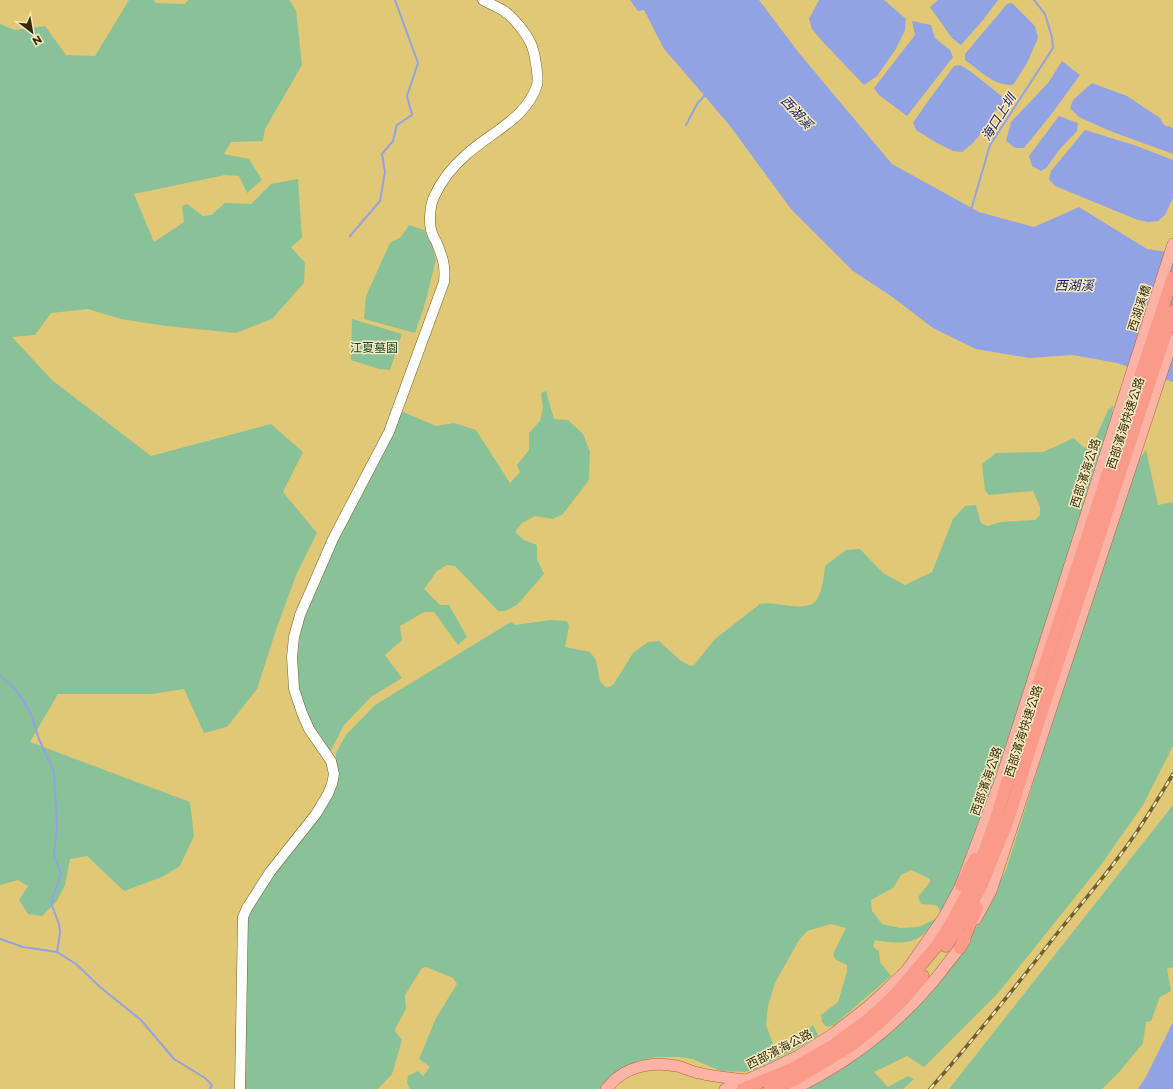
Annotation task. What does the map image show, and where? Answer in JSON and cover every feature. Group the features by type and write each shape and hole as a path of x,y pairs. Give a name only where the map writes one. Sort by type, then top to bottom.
{"highway":[{"name":"西部濱海快速公路","path":"770,1089 794,1080 852,1045 878,1024 903,1000 940,955 961,923 982,884 1008,820 1142,388 1173,277"},
{"name":"西部濱海快速公路","path":"745,1085 792,1069 832,1046 869,1019 894,996 916,972 936,947 952,920 973,882 996,818 1019,743 1142,388 1173,311"},
{"path":"961,885 975,860 1010,774"},
{"path":"960,948 983,895 1008,820"}],"main road":[{"path":"240,1089 243,917 247,908 270,872 316,814 328,794 334,774 330,761 309,729 294,689 292,657 294,637 300,615 333,539 389,432 444,282 446,271 431,230 431,211 433,199 439,186 451,170 467,154 508,123 523,109 532,96 537,84 535,58 531,42 519,26 505,12 483,0"},
{"name":"西湖溪橋","path":"1142,388 1173,244"},
{"path":"794,1089 843,1062 868,1044 928,988 960,948 991,891 1142,388 1173,339"},
{"name":"西部濱海公路","path":"725,1089 745,1085 798,1056 833,1034 866,1009 907,970 944,917 961,885 1002,776 1142,388"},
{"path":"606,1089 618,1077 632,1069 655,1064 674,1065 697,1073 745,1085"}],"green space":[{"path":"129,0 154,0 156,3 184,4 189,0 289,0 296,10 302,65 265,129 263,141 231,142 224,154 249,159 262,180 247,193 239,176 225,175 134,194 154,242 184,222 182,206 187,204 203,216 211,215 225,203 251,204 271,184 298,179 302,238 291,247 305,263 304,283 272,319 236,333 166,326 121,319 88,309 51,313 35,335 12,337 52,380 151,456 271,424 303,452 283,492 317,533 297,573 277,627 257,689 227,727 204,733 184,689 152,694 58,694 30,742 190,802 194,836 180,866 162,877 124,891 87,856 70,859 65,885 57,901 42,916 28,914 19,900 28,886 18,880 0,885 0,24 15,30 45,26 66,55 95,56"},
{"path":"409,225 424,230 432,246 436,260 424,307 415,333 364,319 366,296 390,243 401,237"},
{"name":"江夏墓園","path":"352,319 402,334 390,370 379,369 351,360"},
{"path":"546,391 554,419 568,420 583,434 590,452 589,480 563,514 553,519 535,516 522,523 515,532 524,540 537,545 537,559 544,574 517,605 505,611 498,611 455,566 447,565 437,571 424,589 440,605 449,605 467,637 458,645 434,612 424,612 400,626 402,640 385,655 402,678 371,697 344,725 330,752 324,755 294,688 301,626 341,529 401,411 436,426 454,423 476,430 510,483 520,472 517,465 529,450 529,433 540,421 543,408 541,393"},
{"path":"1113,406 1112,424 1099,454 1014,733 995,774 981,830 948,907 941,911 936,905 921,904 918,897 930,882 930,879 911,870 901,875 893,888 871,900 872,911 882,924 900,928 919,927 937,918 927,931 914,940 895,943 875,940 873,947 879,951 880,962 891,976 834,1025 827,1027 822,1022 821,1015 838,1002 847,972 847,965 836,960 833,954 846,928 831,924 807,931 799,940 775,983 768,1006 766,1025 774,1046 796,1040 813,1025 818,1035 816,1038 756,1069 745,1072 721,1071 692,1059 679,1057 655,1057 635,1062 599,1089 410,1089 407,1083 408,1076 418,1071 423,1076 430,1067 419,1059 436,1018 457,984 453,978 426,967 422,968 405,995 406,1009 395,1031 402,1040 392,1074 378,1089 243,1089 244,926 249,911 257,898 330,800 333,795 336,753 346,735 375,705 511,622 515,625 551,620 567,621 569,626 565,647 590,652 596,660 600,681 606,688 613,685 633,653 648,642 659,641 681,661 691,666 694,665 715,639 760,604 769,603 806,606 812,604 820,592 825,566 846,550 860,549 883,573 905,585 932,572 953,519 965,506 976,505 981,523 987,526 1001,522 1035,520 1040,515 1040,507 1033,491 989,495 985,490 982,464 996,453 1043,452 1074,438 1084,448 1095,439 1108,410"},
{"path":"1146,450 1158,505 1173,502 1173,746 1143,805 1101,865 998,993 924,1067 907,1056 874,1072 888,1087 908,1076 914,1079 903,1089 801,1089 951,967 978,925 1006,870 1132,468"},
{"path":"1173,805 1173,967 1167,969 1171,991 1160,997 1151,1021 1146,1022 1143,1043 1120,1071 1102,1089 949,1089"}],"water":[{"name":"西湖溪","path":"630,0 759,0 799,53 892,164 979,212 1034,227 1079,207 1147,249 1173,253 1173,382 1117,363 1073,355 1029,358 976,349 933,328 891,296 853,271 791,209 730,126 664,49 644,10 638,11"},
{"path":"819,0 884,0 906,19 905,30 896,49 877,76 864,85 812,29 809,19"},
{"path":"938,0 998,0 961,45 952,38 930,7"},
{"path":"1012,3 1035,26 1038,38 1027,63 1013,85 1006,85 987,77 965,60 965,54 1007,4"},
{"path":"912,21 931,25 935,38 950,50 953,57 907,116 879,95 874,88 915,35"},
{"path":"1062,61 1080,75 1024,148 1015,148 1006,141 1011,122 1048,83"},
{"path":"960,65 970,71 1004,98 1004,103 993,113 987,126 972,144 962,152 953,151 937,143 916,130 913,123 954,66"},
{"path":"1092,83 1127,96 1160,118 1164,125 1173,128 1173,154 1110,131 1079,117 1070,108 1073,100"},
{"path":"1059,116 1078,123 1077,131 1059,150 1047,167 1041,171 1032,166 1029,156"},
{"path":"1085,130 1137,146 1173,160 1173,198 1165,215 1158,221 1148,222 1138,220 1055,186 1049,179 1051,171"},
{"path":"1173,1022 1173,1089 1138,1089 1146,1077"}],"waterway":[{"path":"350,236 380,201 385,172 382,154 393,141 397,125 412,115 407,96 418,63 395,0"},
{"name":"海口上圳","path":"971,210 990,145 1053,48 1052,37 1045,14 1034,0"},
{"path":"686,125 697,104 706,94"},
{"path":"0,675 17,691 30,712 39,739 54,772 57,826 54,855 61,874 51,903 59,924 60,933 57,952"},
{"path":"0,939 23,947 57,952 76,964 100,987 141,1020 174,1059 205,1078 212,1085 210,1089"}],"railway":[{"path":"930,1089 996,1011 1099,883 1146,819 1173,774"}]}
